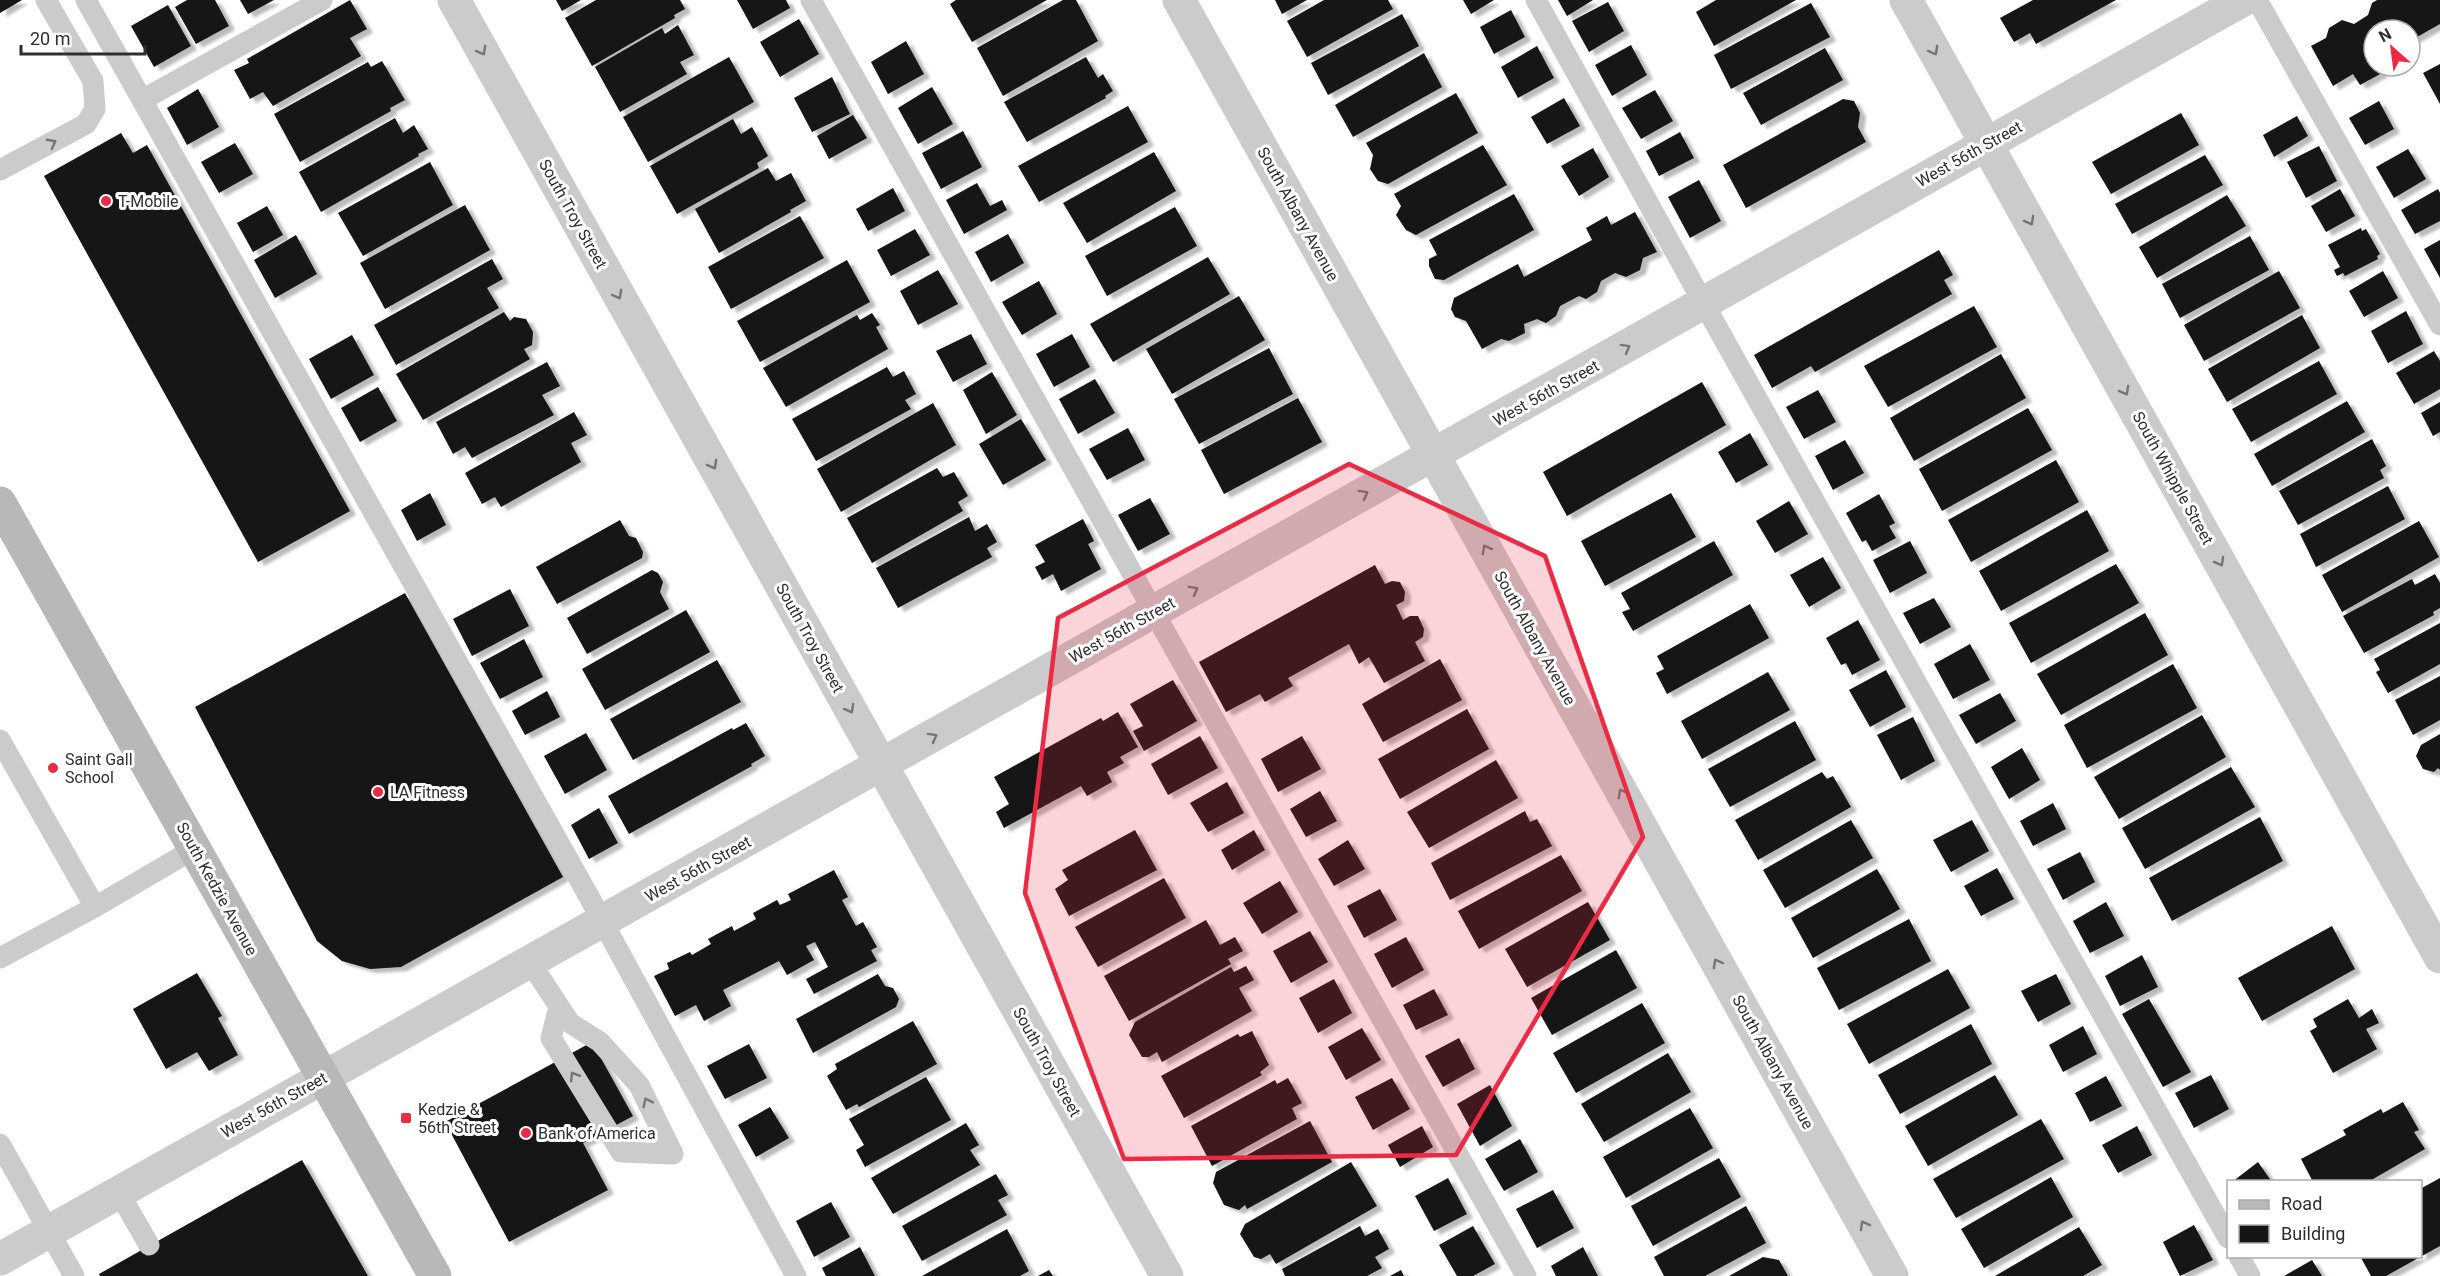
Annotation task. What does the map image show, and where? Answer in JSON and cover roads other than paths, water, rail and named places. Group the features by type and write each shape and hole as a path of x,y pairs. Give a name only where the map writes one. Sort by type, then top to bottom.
{"main road":[{"name":"South Kedzie Avenue","path":"0,502 435,1276"}],"street":[{"name":"South Troy Street","path":"454,0 1167,1276"},
{"name":"South Albany Avenue","path":"1179,0 1892,1276"},
{"name":"South Whipple Street","path":"1906,0 2440,957"},
{"name":"West 56th Street","path":"0,1259 882,766 2243,0"}],"lane":[{"path":"0,170 86,124 95,109 93,81 46,0"},
{"path":"86,0 603,922 796,1276"},
{"path":"142,100 322,0"},
{"path":"811,0 1526,1276"},
{"path":"1536,0 1704,304 2227,1234"},
{"path":"2257,0 2440,325"},
{"path":"0,740 95,907"},
{"path":"0,958 95,907 194,849"},
{"path":"530,962 560,1007 570,1023 600,1042 639,1085 674,1154 621,1152 551,1038 560,1007"},
{"path":"0,1144 74,1276"},
{"path":"119,1193 149,1245"},
{"path":"2240,1258 2250,1276"}],"place":[{"name":"T-Mobile","path":"106,201"},
{"name":"Saint Gall School","path":"53,768"},
{"name":"LA Fitness","path":"378,792"},
{"name":"Kedzie & 56th Street","path":"406,1118"},
{"name":"Bank of America","path":"526,1133"}]}
